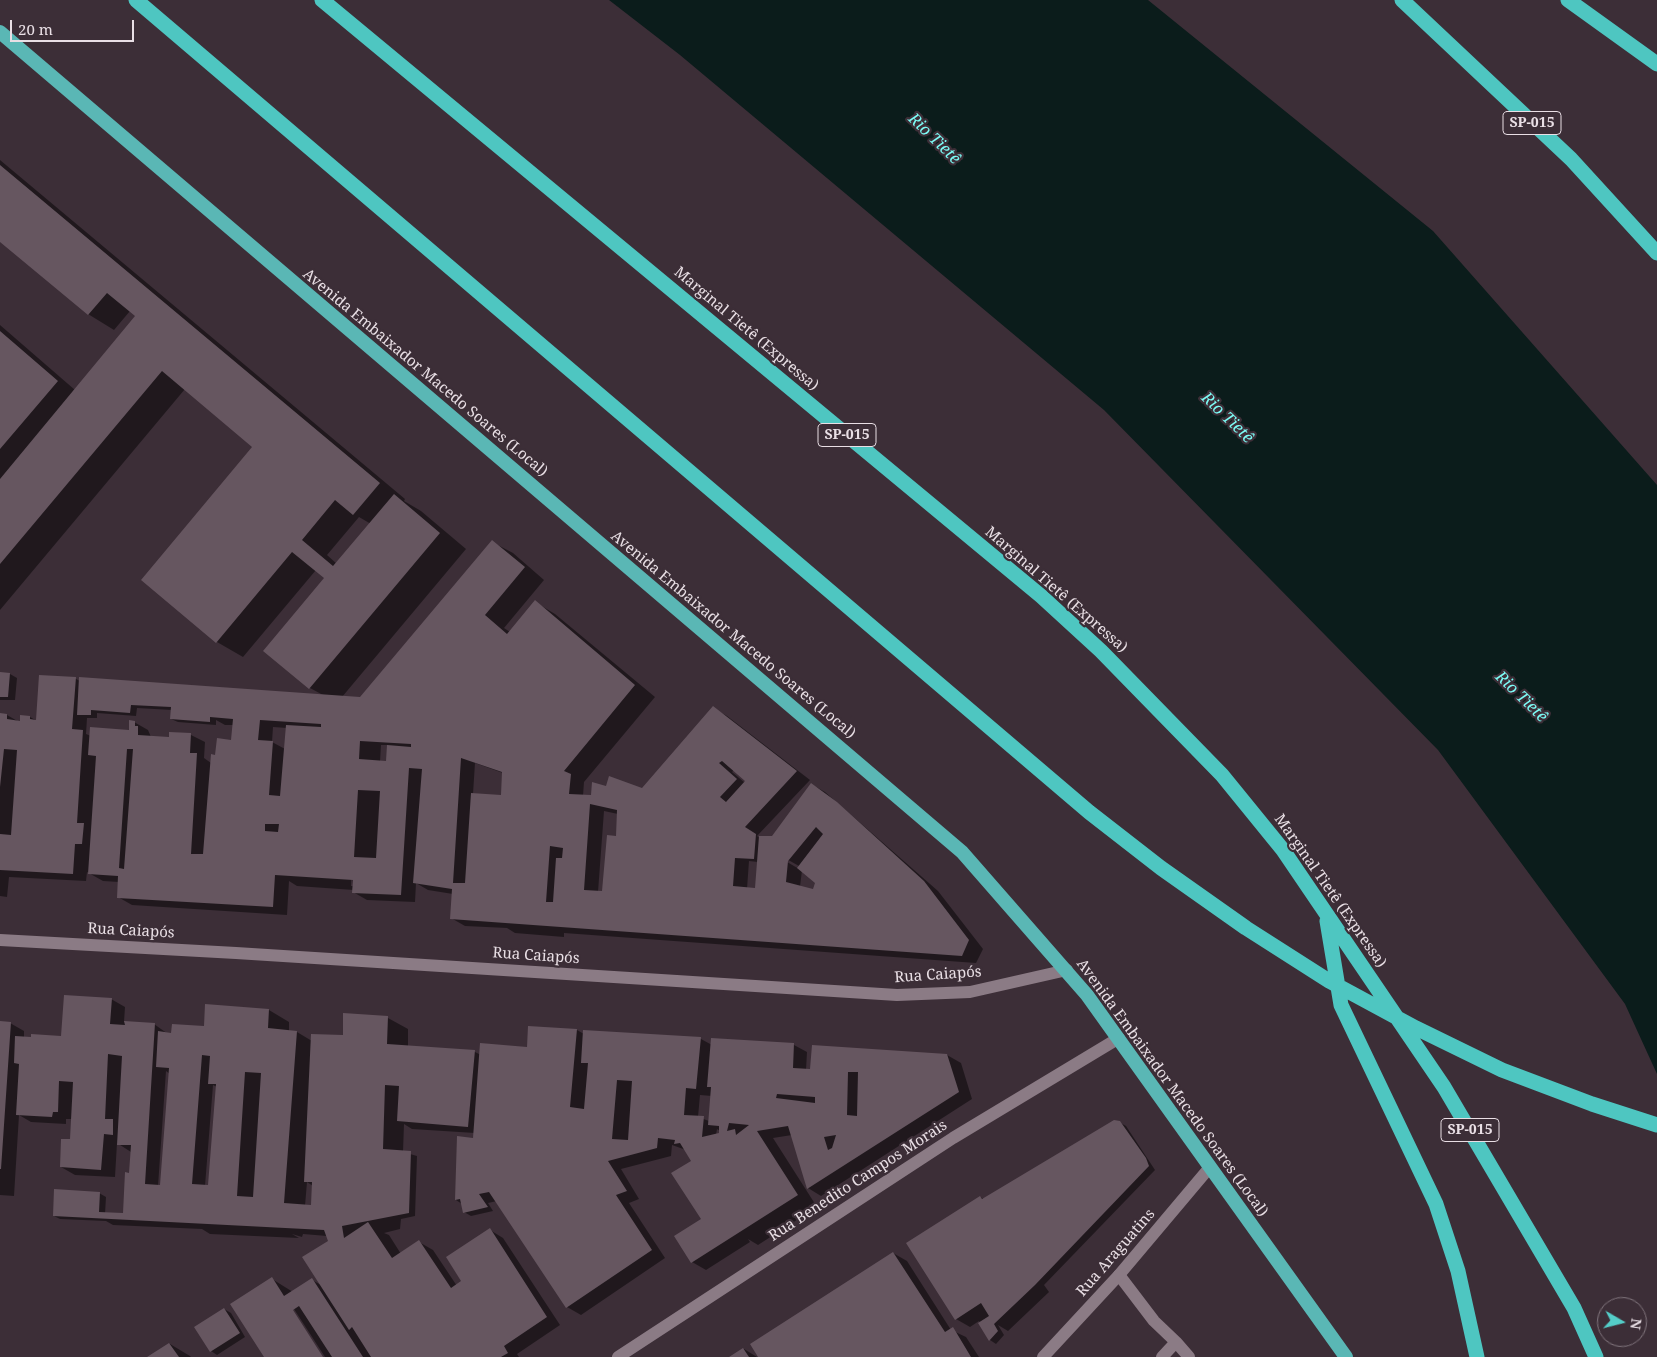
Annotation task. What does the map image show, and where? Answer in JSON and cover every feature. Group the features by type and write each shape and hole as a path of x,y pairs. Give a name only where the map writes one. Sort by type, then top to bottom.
{"highway":[{"path":"136,0 1089,812 1161,868 1246,928 1320,976 1416,1028 1502,1070 1592,1104 1657,1125"},
{"name":"Marginal Tietê (Expressa)","path":"322,0 1026,583 1081,632 1166,715 1222,774 1283,850 1444,1087 1574,1308 1596,1357"},
{"name":"SP-015","path":"1402,0 1571,159 1657,252"},
{"path":"1568,0 1657,64"},
{"name":"Avenida Embaixador Macedo Soares (Local)","path":"0,32 954,846 1067,970 1119,1038 1346,1357"},
{"path":"1326,914 1341,1005 1436,1204 1458,1271 1477,1357"}],"street":[{"name":"Rua Caiapós","path":"0,940 897,995 970,992 1067,970"},
{"name":"Rua Benedito Campos Morais","path":"618,1357 954,1138 1119,1038"},
{"name":"Rua Araguatins","path":"1043,1357 1120,1275 1210,1167"},
{"path":"1120,1275 1154,1321 1189,1357"},
{"path":"1162,1357 1176,1342"}],"water":[{"name":"Rio Tietê","path":"609,0 1148,0 1433,231 1657,485 1657,1074 1625,1004 1438,750 1104,410 680,55"}],"building":[{"path":"0,165 380,483 353,515 335,500 302,540 333,566 394,494 440,533 309,689 263,651 324,578 292,552 216,643 141,580 252,447 162,371 0,564 0,479 135,316 107,293 88,315 0,242"},
{"path":"0,331 58,381 0,449"},
{"path":"492,540 525,567 485,615 507,634 535,600 635,685 564,771 571,774 569,794 591,795 592,782 606,786 609,776 642,788 713,706 797,771 745,827 756,834 754,859 735,858 733,886 755,888 759,836 772,836 811,783 837,802 924,881 969,940 962,956 450,919 452,889 413,883 422,769 409,768 401,895 352,893 353,880 275,875 273,907 117,898 118,876 88,874 96,756 88,755 90,727 129,730 129,720 135,721 135,726 138,726 138,735 169,737 169,732 191,733 190,753 197,753 191,854 203,854 211,754 215,755 217,738 231,740 233,719 210,717 210,722 170,719 171,707 131,705 130,713 91,710 91,715 77,715 79,677 360,697","holes":["260,720 321,724 321,727 286,725 280,796 269,795 273,741 258,740","360,741 411,744 411,747 387,745 386,761 359,759","127,749 133,749 124,869 119,868","461,758 502,772 501,795 471,793 465,883 453,883","722,761 745,781 726,802 720,797 737,779 719,763","358,790 380,791 376,858 354,857","590,804 617,810 616,836 607,835 602,891 584,890","265,824 279,824 278,832 265,831","816,827 823,834 797,868 815,883 813,889 786,882 788,861","550,846 563,848 562,858 556,858 553,902 546,902"]},
{"path":"0,672 10,673 8,697 0,697"},
{"path":"39,675 76,677 72,729 83,730 77,823 84,823 82,844 75,844 73,874 0,870 0,834 11,835 17,750 4,749 0,787 0,713 7,714 7,719 20,721 20,715 30,716 30,719 36,720"},
{"path":"64,995 112,998 110,1024 125,1025 124,1021 155,1023 145,1184 160,1185 169,1068 156,1067 158,1031 171,1033 172,1024 204,1026 205,1004 269,1009 268,1028 297,1031 284,1203 311,1205 312,1182 304,1182 311,1034 343,1035 343,1013 388,1016 387,1044 475,1050 468,1127 397,1121 399,1086 385,1085 383,1149 411,1151 409,1213 342,1226 344,1238 368,1222 392,1258 419,1240 451,1288 461,1281 446,1257 490,1228 547,1317 504,1346 508,1353 501,1357 371,1357 352,1327 349,1330 302,1257 328,1241 324,1230 53,1216 54,1189 100,1192 99,1212 123,1213 125,1172 129,1173 131,1145 117,1145 122,1056 108,1054 105,1119 113,1119 113,1135 104,1134 101,1170 60,1167 61,1139 70,1139 73,1082 59,1081 58,1112 53,1112 52,1117 16,1115 19,1064 14,1063 15,1036 31,1037 31,1034 61,1036","holes":["202,1055 210,1056 208,1084 216,1084 208,1185 192,1184","245,1072 261,1073 253,1197 237,1196"]},
{"path":"0,1021 11,1022 1,1169 0,1169"},
{"path":"528,1026 577,1029 570,1107 584,1109 588,1063 581,1063 583,1030 701,1037 696,1089 686,1088 684,1115 704,1116 702,1137 719,1133 719,1126 708,1125 711,1087 707,1087 711,1038 794,1043 793,1068 810,1069 812,1045 947,1054 959,1092 807,1189 788,1126 757,1131 798,1195 691,1263 674,1236 701,1219 671,1173 691,1161 680,1143 674,1144 675,1140 658,1138 657,1148 608,1161 627,1191 616,1195 652,1250 566,1308 489,1192 479,1194 488,1207 463,1213 460,1199 455,1200 457,1136 473,1138 480,1043 527,1047","holes":["848,1072 858,1072 857,1116 847,1115","617,1080 632,1081 628,1140 612,1139","777,1094 815,1097 815,1103 776,1098","729,1123 749,1125 736,1135 735,1129 727,1131","836,1135 832,1148 828,1150 824,1137"]},
{"path":"1114,1120 1120,1121 1146,1158 1149,1166 1035,1285 994,1324 998,1331 989,1341 978,1323 989,1316 981,1303 955,1320 906,1243 980,1196 982,1199"},
{"path":"893,1252 945,1332 953,1327 971,1357 758,1357 750,1344"},
{"path":"272,1277 284,1296 312,1278 363,1357 332,1357 299,1306 293,1310 323,1357 264,1357 230,1304"},
{"path":"224,1308 240,1333 210,1352 194,1327"},
{"path":"169,1343 179,1357 147,1357"},
{"path":"743,1348 749,1357 729,1357"}]}
